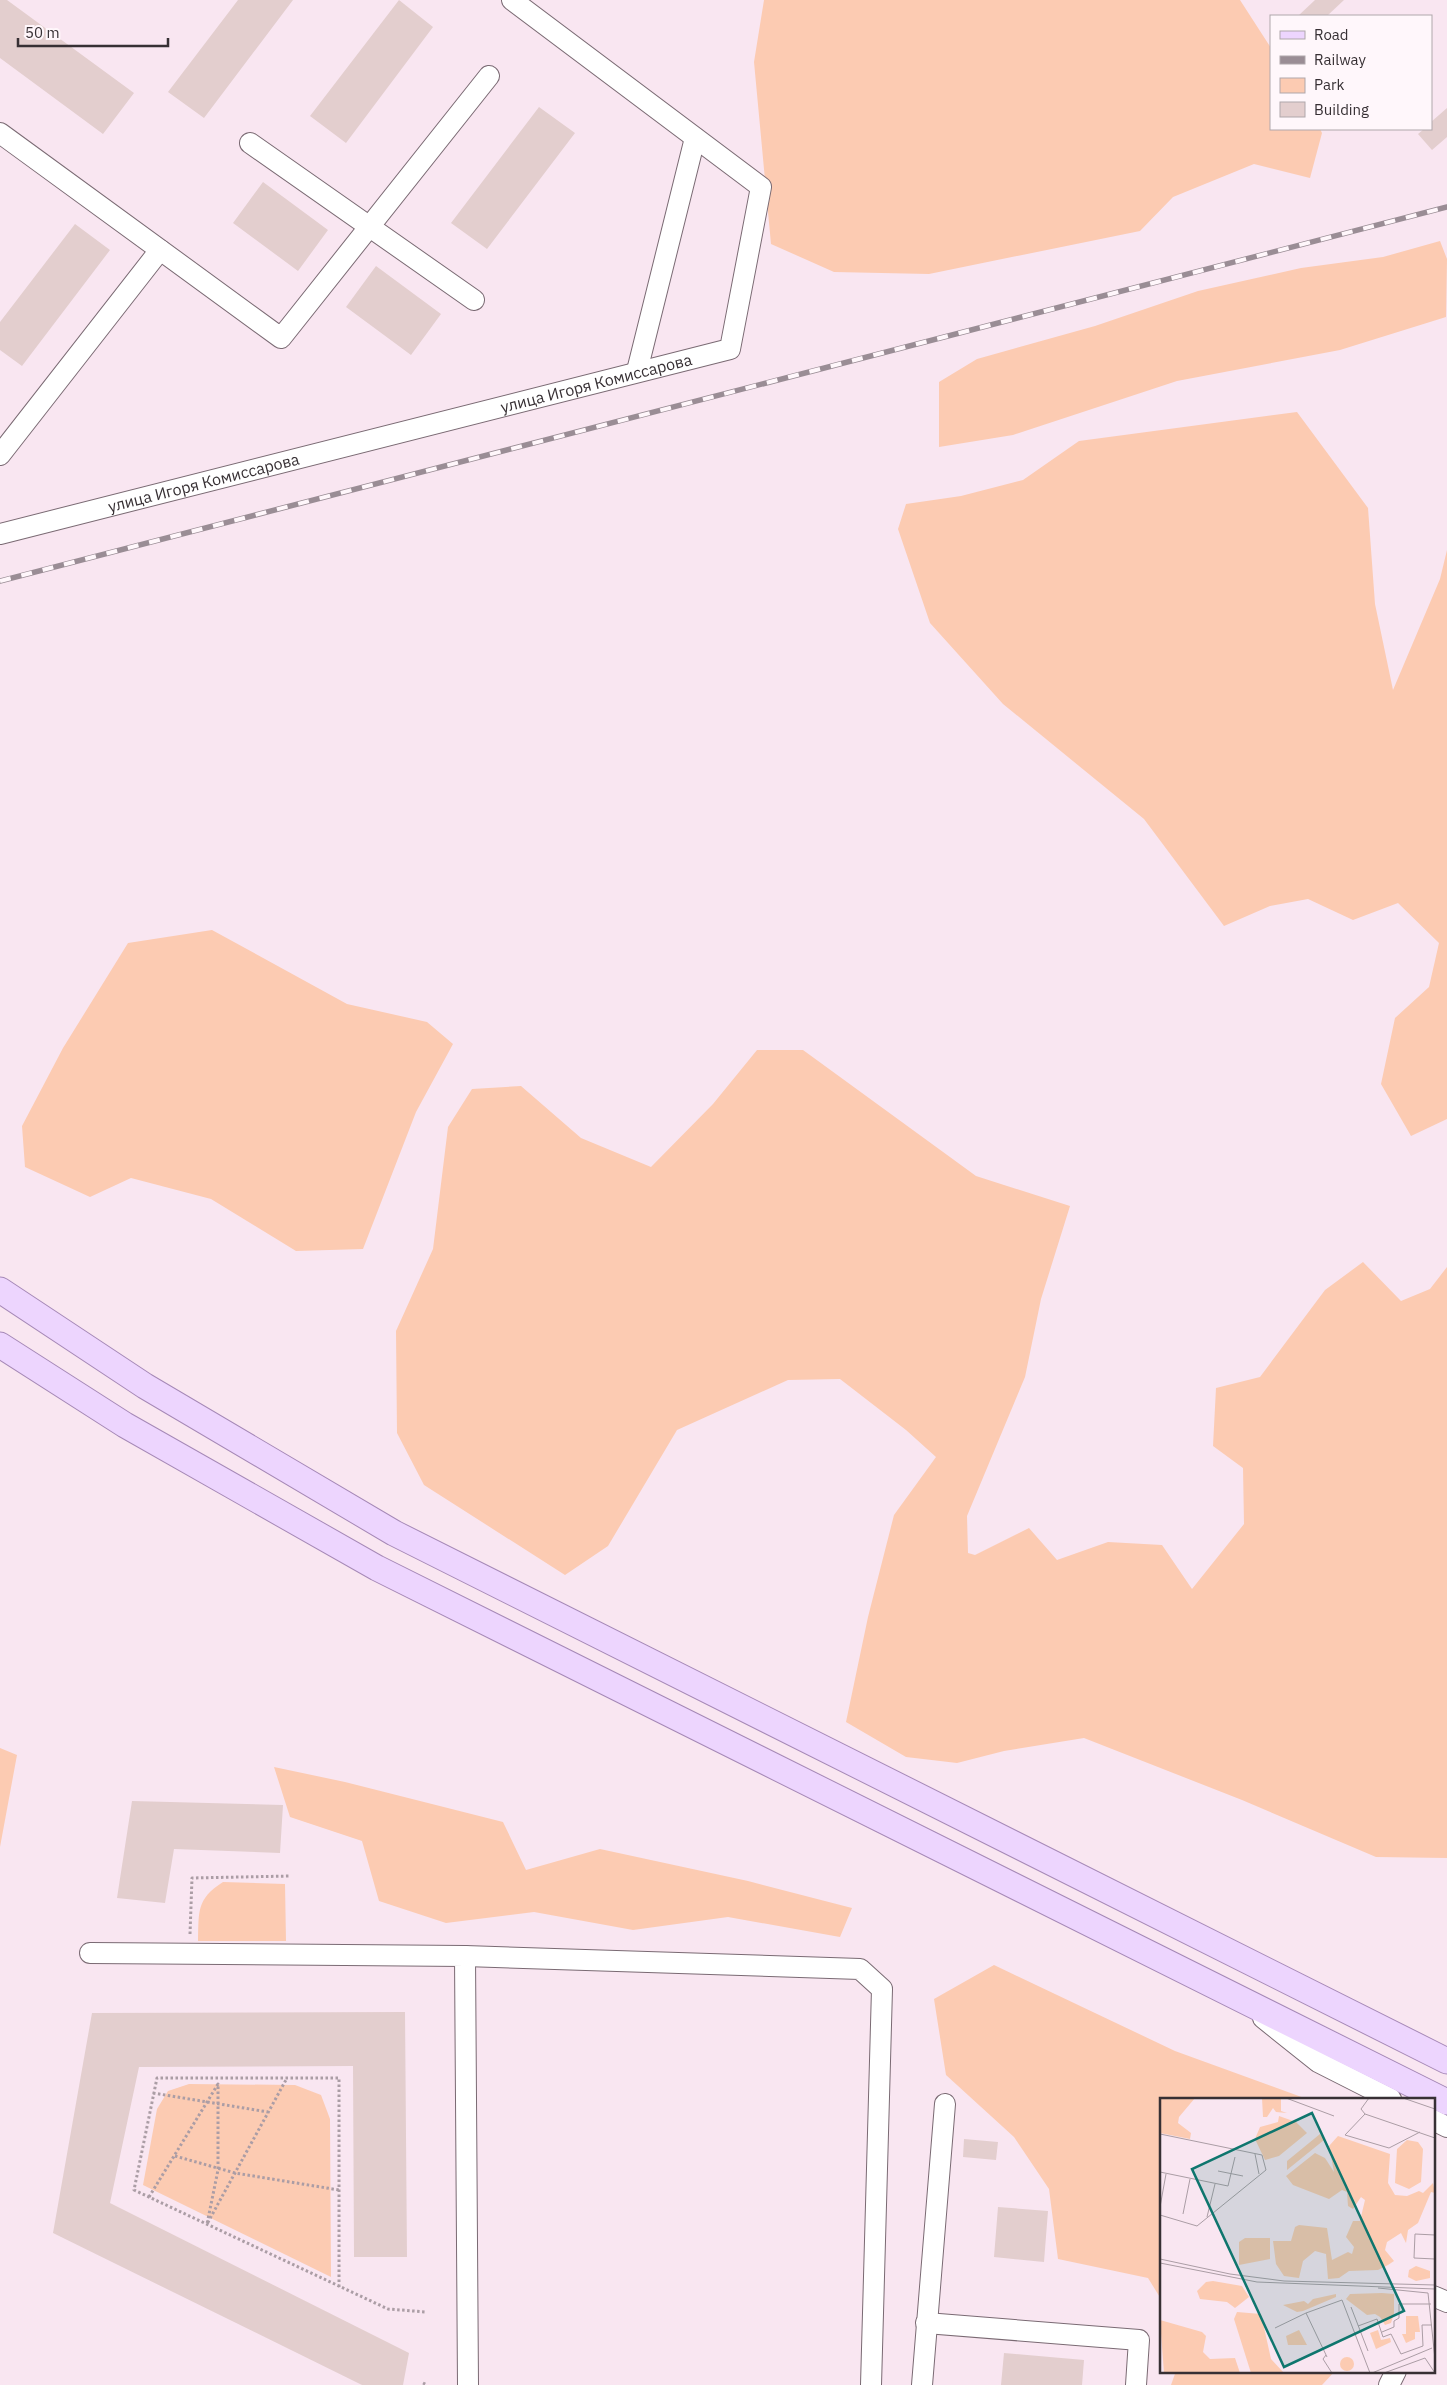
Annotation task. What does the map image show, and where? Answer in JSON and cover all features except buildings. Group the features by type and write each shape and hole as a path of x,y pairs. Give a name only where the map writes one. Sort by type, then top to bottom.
{"main road":[{"path":"0,1290 145,1386 394,1533 1447,2061"},
{"path":"0,1345 125,1425 377,1568 1447,2102"}],"street":[{"name":"улица Игоря Комиссарова","path":"0,534 637,371 730,349 761,188 512,0"},
{"path":"0,133 281,338 489,76"},
{"path":"637,371 695,138"},
{"path":"250,143 474,300"},
{"path":"0,455 160,250"},
{"path":"90,1953 465,1956 860,1969 882,1989 871,2385"},
{"path":"465,1956 468,2385"},
{"path":"1236,1997 1318,2062 1389,2098"},
{"path":"922,2385 945,2104"},
{"path":"1434,2120 1447,2127"},
{"path":"1434,2296 1447,2302"},
{"path":"926,2324 1140,2340 1136,2385"},
{"path":"1389,2385 1396,2372"}],"path":[{"path":"190,1954 192,1878 290,1876"},
{"path":"340,2287 339,2078 157,2078 134,2190 388,2310 426,2312"},
{"path":"207,2224 287,2078"},
{"path":"149,2197 218,2084 218,2170 207,2224"},
{"path":"153,2094 268,2112"},
{"path":"175,2156 218,2170 339,2190"}],"green space":[{"path":"764,0 1240,0 1270,46 1270,130 1320,130 1322,133 1310,178 1254,164 1173,197 1140,231 929,274 834,272 771,244 754,62"},
{"path":"1440,241 1447,259 1446,317 1340,350 1177,381 1013,435 939,447 939,382 977,359 1095,326 1198,291 1301,268 1383,257"},
{"path":"1297,412 1368,508 1375,604 1393,690 1440,579 1447,550 1447,1119 1411,1136 1381,1084 1395,1018 1429,987 1439,943 1398,903 1353,920 1308,899 1270,906 1224,926 1144,819 1003,704 930,623 898,529 906,504 961,496 1023,480 1079,441"},
{"path":"212,930 347,1004 427,1022 453,1044 416,1112 363,1249 296,1251 211,1199 131,1178 90,1197 25,1167 22,1126 63,1048 128,943"},
{"path":"757,1050 803,1050 976,1176 1070,1206 1041,1299 1025,1377 967,1516 968,1553 975,1555 1029,1528 1057,1560 1108,1542 1162,1545 1192,1589 1244,1524 1243,1468 1213,1446 1216,1388 1260,1377 1325,1290 1363,1262 1401,1301 1430,1289 1447,1267 1447,1858 1376,1857 1242,1800 1084,1738 1004,1751 957,1763 906,1757 846,1722 868,1617 894,1515 936,1457 906,1430 840,1379 788,1380 677,1430 608,1546 565,1575 424,1485 397,1433 396,1331 433,1249 448,1127 472,1089 521,1086 581,1138 651,1167 713,1104"},
{"path":"0,1748 17,1755 0,1847"},
{"path":"274,1767 345,1782 503,1822 526,1870 600,1849 748,1881 852,1908 840,1937 728,1917 633,1930 534,1912 446,1923 379,1901 362,1841 290,1817"},
{"path":"223,1882 285,1884 286,1941 198,1941 199,1914 203,1900 214,1888"},
{"path":"994,1965 1175,2051 1304,2098 1160,2098 1160,2297 1148,2278 1058,2259 1049,2189 1014,2137 946,2075 934,1999"},
{"path":"189,2084 295,2085 321,2095 330,2119 331,2277 143,2185 157,2109 168,2091"},
{"path":"1176,2372 1334,2372 1322,2385 1171,2385"}],"railway":[{"path":"0,581 1447,207"}]}
